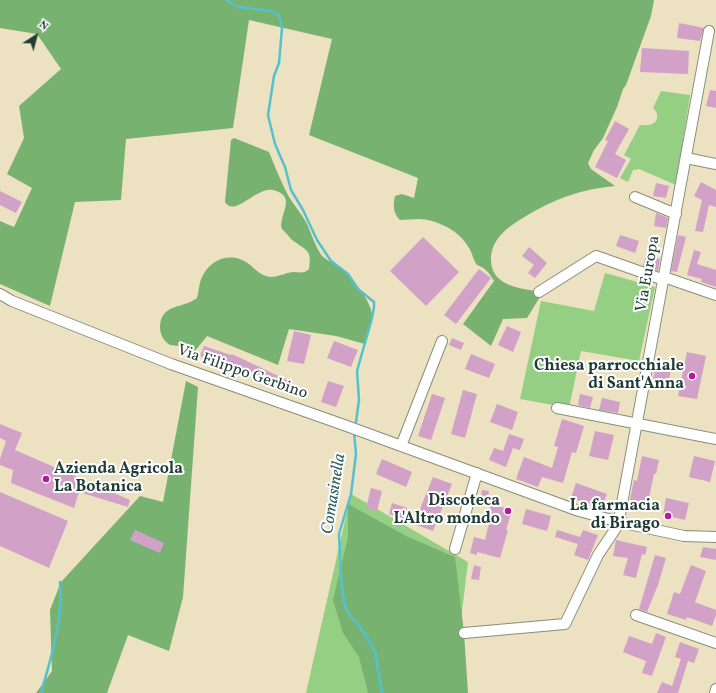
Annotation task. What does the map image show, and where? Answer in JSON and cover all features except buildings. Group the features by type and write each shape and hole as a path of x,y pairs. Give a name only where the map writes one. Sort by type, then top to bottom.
{"street":[{"name":"Via Europa","path":"619,522 709,31"},
{"path":"686,158 716,164"},
{"path":"635,197 676,214"},
{"path":"539,292 596,256 716,295"},
{"name":"Via Filippo Gerbino","path":"0,294 12,301 171,364 579,511 619,522 684,536 716,537"},
{"path":"401,446 442,341"},
{"path":"556,408 716,438"},
{"path":"455,550 477,473"},
{"path":"464,633 565,624 598,554 619,522"},
{"path":"636,615 716,643"},
{"path":"715,693 716,689"}],"green space":[{"path":"0,0 654,0 651,16 626,85 603,138 594,150 588,163 591,169 615,186 580,192 547,205 513,224 497,240 492,253 491,261 493,270 497,276 510,285 518,288 543,292 527,318 503,319 491,346 463,324 494,281 485,269 477,265 470,250 460,236 441,224 419,219 400,220 396,215 394,206 395,196 402,194 414,198 418,178 309,135 332,39 249,20 233,128 126,139 121,200 75,202 50,306 0,284 0,221 14,227 32,188 7,174 24,138 19,106 61,69 37,34 0,28"},
{"path":"661,91 690,95 676,185 639,169 633,170 628,182 620,178 631,159 624,155 640,125 651,125 657,120 656,111 653,108"},
{"path":"234,138 269,152 289,197 306,222 320,253 344,271 365,297 369,304 372,317 371,327 365,344 336,336 289,329 278,365 207,336 195,351 188,347 170,345 163,338 160,327 161,319 164,314 168,310 197,298 201,279 205,271 221,259 240,259 249,264 260,274 269,277 293,272 305,272 309,269 310,258 308,252 292,240 282,229 281,224 286,202 285,197 281,193 273,190 267,190 260,192 234,206 229,206 225,202 231,140"},
{"path":"605,273 655,287 639,361 581,351 569,408 520,399 541,301 594,311"},
{"path":"186,381 198,387 183,597 169,651 128,635 107,693 36,693 52,671 50,610 61,582 140,496 163,502"},
{"path":"351,494 468,562 452,693 306,693"},
{"path":"348,504 408,537 455,557 464,633 468,693 368,693 359,657 343,633 333,600 348,537"}],"waterway":[{"path":"226,0 238,7 271,11 279,15 282,28 279,63 274,76 268,115 275,144 285,167 291,190 303,210 317,240 331,261 348,274 358,289 374,302 372,318 357,371 359,400 356,422"},
{"name":"Comasinella","path":"354,432 356,454 351,494 339,534 341,578 344,602 347,611 365,634 375,652 382,693"},
{"path":"41,693 53,650 59,618 60,582"}],"place":[{"name":"Chiesa parrocchiale di Sant'Anna","path":"692,376"},
{"name":"Azienda Agricola La Botanica","path":"46,479"},
{"name":"Discoteca L'Altro mondo","path":"508,511"},
{"name":"La farmacia di Birago","path":"668,516"}]}
